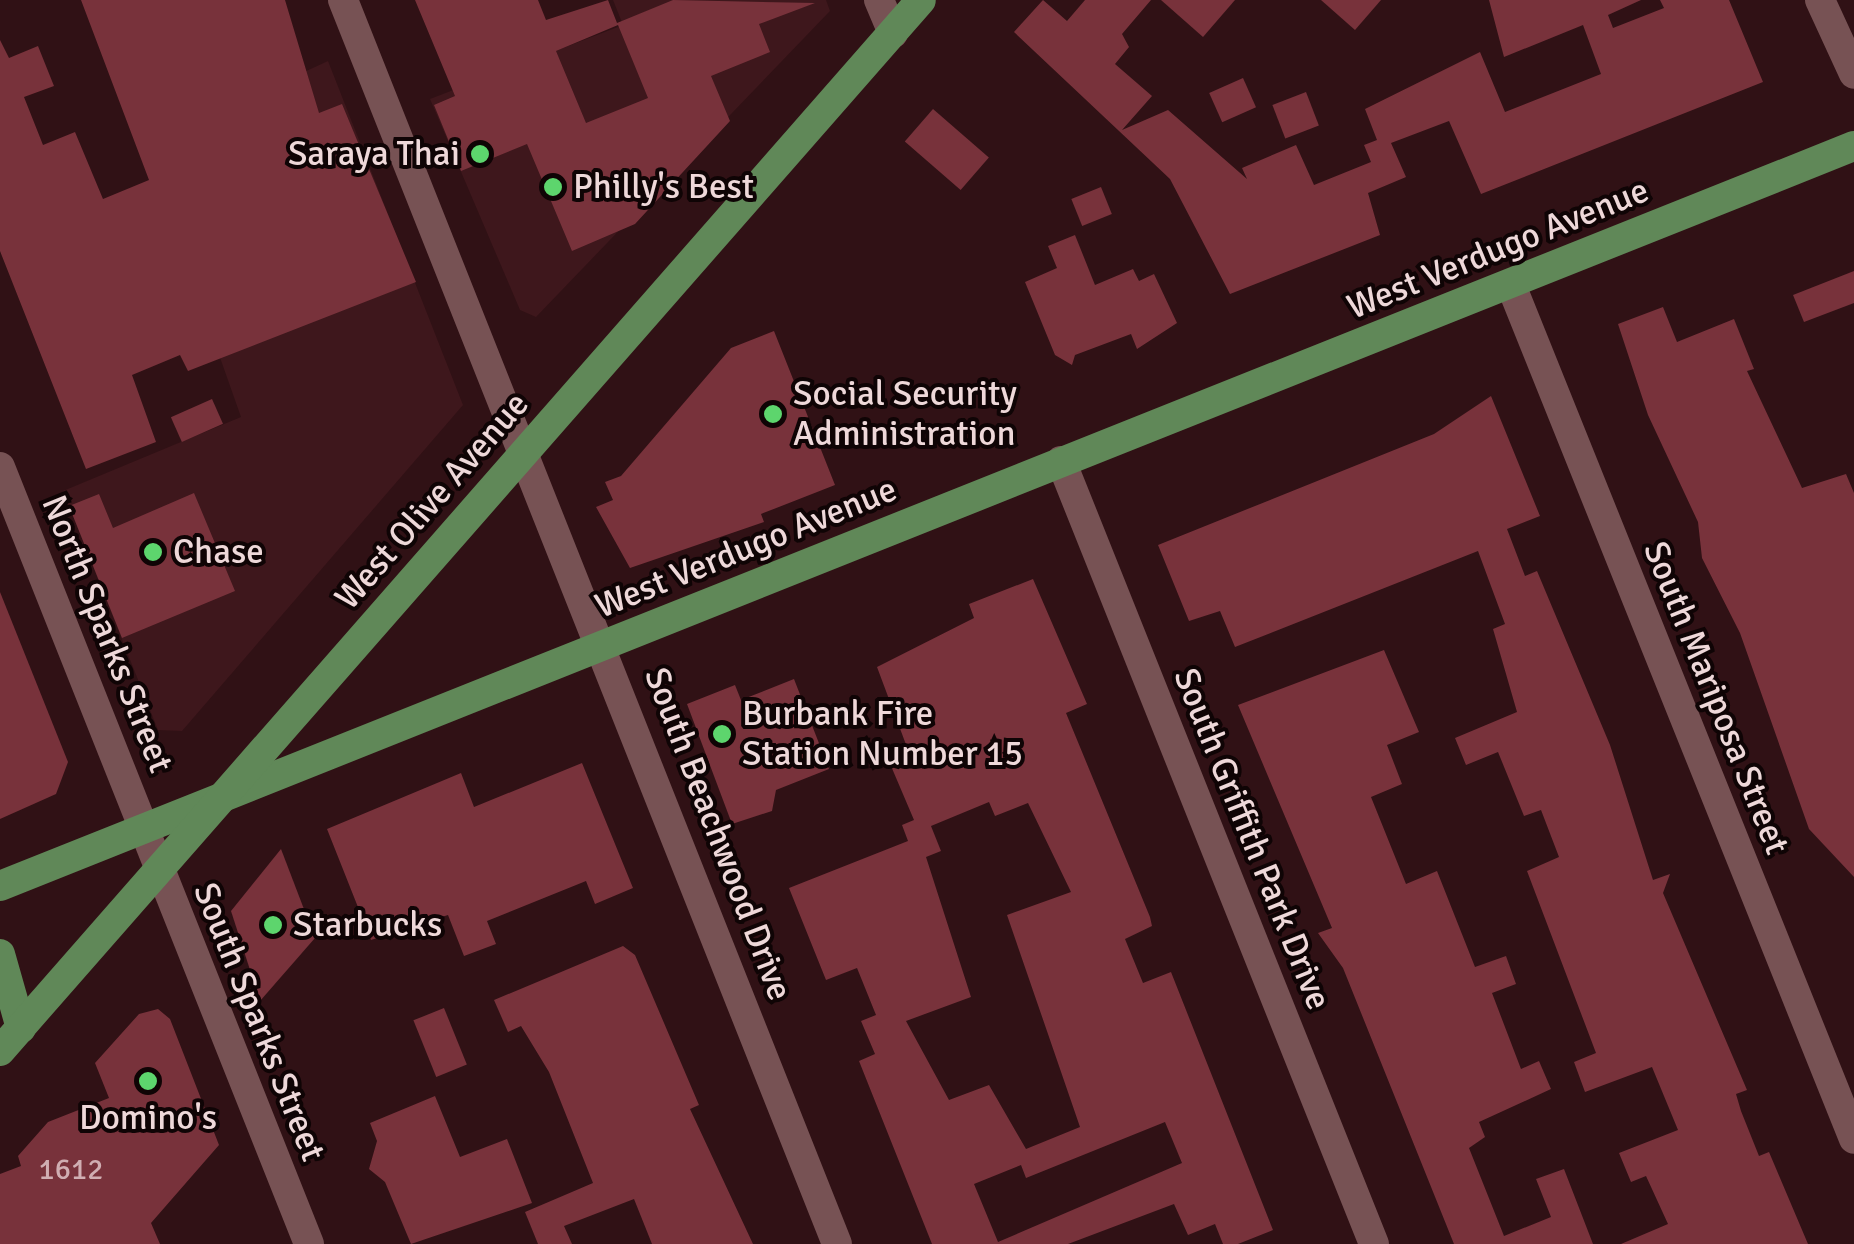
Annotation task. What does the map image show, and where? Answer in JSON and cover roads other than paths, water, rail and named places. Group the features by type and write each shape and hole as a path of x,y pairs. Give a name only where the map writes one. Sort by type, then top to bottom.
{"main road":[{"name":"West Olive Avenue","path":"0,1051 920,0"},
{"name":"West Verdugo Avenue","path":"0,886 1854,146"},
{"path":"0,954 20,1028"}],"street":[{"name":"South Beachwood Drive","path":"343,0 605,645 837,1244"},
{"path":"879,0 893,33"},
{"path":"1820,0 1854,74"},
{"name":"South Mariposa Street","path":"1510,285 1854,1139"},
{"name":"South Griffith Park Drive","path":"1061,461 1374,1244"},
{"name":"North Sparks Street","path":"0,467 143,828"},
{"name":"South Sparks Street","path":"143,828 309,1244"}],"place":[{"name":"Saraya Thai","path":"480,154"},
{"name":"Philly's Best","path":"553,187"},
{"name":"Social Security Administration","path":"773,414"},
{"name":"Chase","path":"153,552"},
{"name":"Burbank Fire Station Number 15","path":"722,734"},
{"name":"Starbucks","path":"273,925"},
{"name":"Domino's","path":"148,1081"}]}
